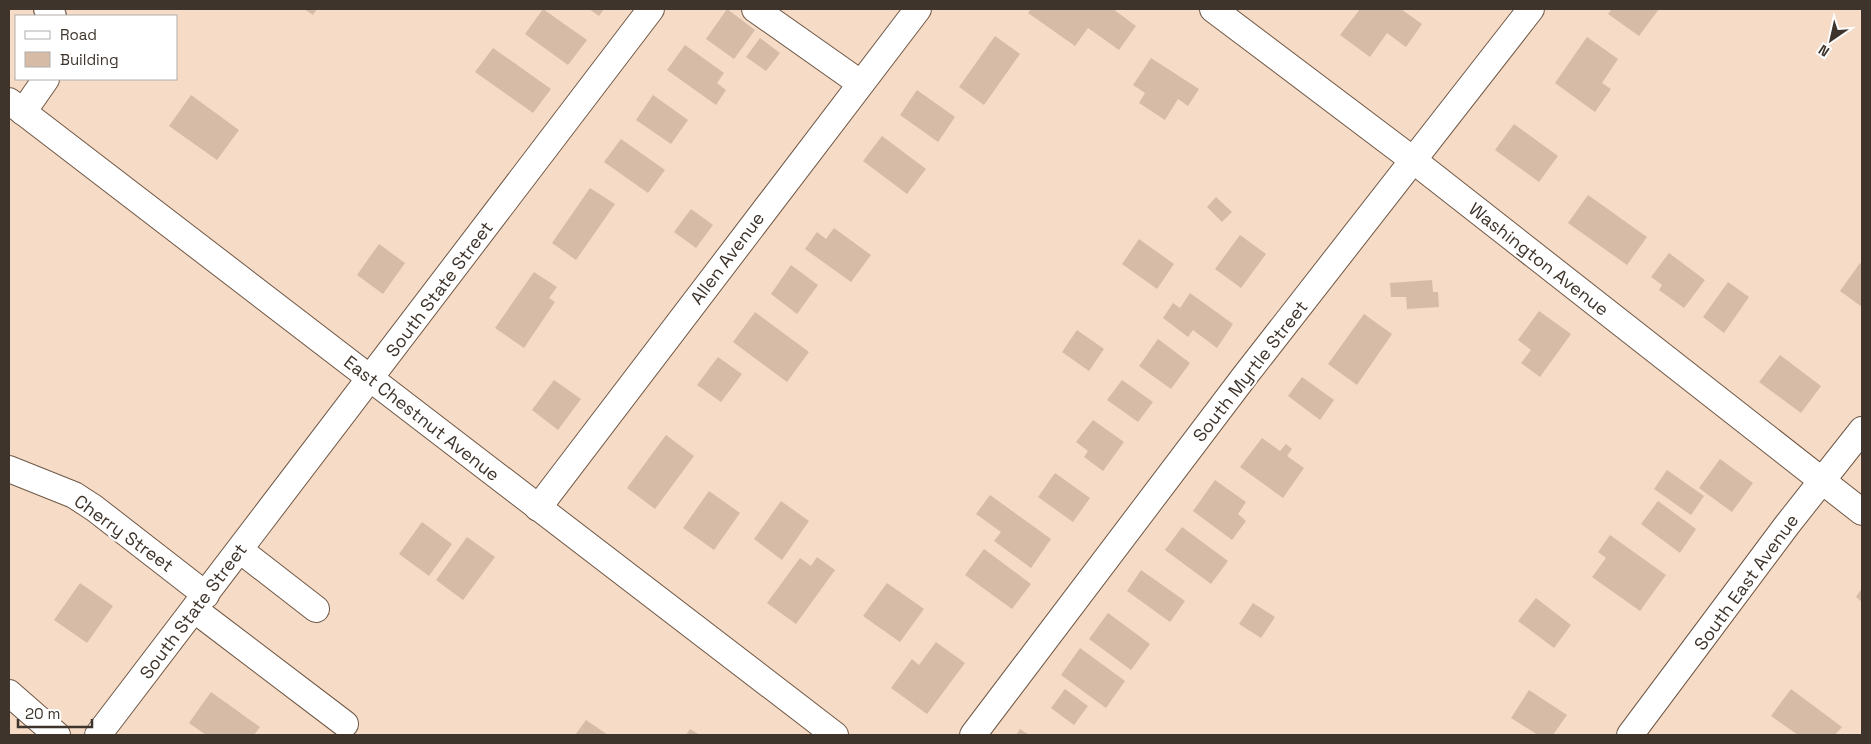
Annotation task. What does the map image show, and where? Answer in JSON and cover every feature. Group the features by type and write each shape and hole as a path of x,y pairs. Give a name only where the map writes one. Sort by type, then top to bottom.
{"street":[{"name":"South State Street","path":"98,735 651,9"},
{"path":"755,9 860,83"},
{"name":"Allen Avenue","path":"538,508 918,9"},
{"name":"Washington Avenue","path":"1213,9 1413,160 1862,512"},
{"name":"South Myrtle Street","path":"973,735 1238,385 1530,9"},
{"path":"16,107 45,80"},
{"name":"East Chestnut Avenue","path":"16,107 835,735"},
{"name":"South East Avenue","path":"1630,735 1862,430"},
{"name":"Cherry Street","path":"9,469 74,495 345,724"},
{"path":"240,550 316,609"},
{"path":"9,693 57,735"}],"building":[{"path":"304,9 317,9 313,15"},
{"path":"543,9 587,40 568,65 525,34"},
{"path":"589,9 604,9 599,16"},
{"path":"727,9 755,30 734,59 706,39"},
{"path":"1031,9 1113,9 1136,26 1119,50 1088,28 1075,46 1028,13"},
{"path":"1360,9 1401,9 1422,24 1406,47 1387,33 1370,57 1340,35"},
{"path":"1612,9 1659,9 1639,36 1608,14"},
{"path":"995,36 1020,54 984,105 959,87"},
{"path":"1587,37 1618,59 1602,83 1611,89 1595,112 1555,83"},
{"path":"760,38 780,53 766,71 746,57"},
{"path":"685,45 724,73 717,83 726,90 716,105 667,70"},
{"path":"493,48 551,89 533,113 475,72"},
{"path":"1151,58 1199,89 1188,106 1178,99 1165,120 1139,103 1145,93 1133,85"},
{"path":"917,90 955,117 938,142 900,115"},
{"path":"191,95 239,130 217,160 169,126"},
{"path":"653,95 688,120 671,144 636,120"},
{"path":"1514,124 1558,156 1539,182 1495,150"},
{"path":"882,136 926,169 907,194 863,161"},
{"path":"621,139 665,170 648,193 604,162"},
{"path":"590,188 615,204 576,260 552,243"},
{"path":"1588,195 1647,237 1627,265 1568,223"},
{"path":"1216,197 1232,212 1222,222 1207,207"},
{"path":"691,209 713,225 696,248 674,232"},
{"path":"834,228 871,255 851,282 805,249 817,232 826,239"},
{"path":"1240,235 1266,254 1241,288 1215,269"},
{"path":"1139,239 1174,264 1157,289 1122,264"},
{"path":"379,244 405,263 383,294 357,275"},
{"path":"1669,253 1705,280 1684,308 1659,290 1662,285 1651,277"},
{"path":"1860,263 1862,265 1862,307 1840,291"},
{"path":"791,265 818,285 797,314 771,294"},
{"path":"534,272 557,287 549,298 555,302 524,348 495,328"},
{"path":"1432,280 1433,292 1438,292 1439,307 1407,309 1406,297 1391,297 1390,283"},
{"path":"1728,282 1749,297 1724,333 1703,317"},
{"path":"1190,293 1233,324 1217,348 1193,330 1188,337 1163,318 1173,303 1180,308"},
{"path":"1539,311 1571,334 1540,377 1521,363 1531,350 1518,340"},
{"path":"755,312 809,352 787,382 733,342"},
{"path":"1364,314 1392,334 1357,385 1328,364"},
{"path":"1077,330 1104,349 1089,371 1062,352"},
{"path":"1158,339 1190,363 1171,389 1139,366"},
{"path":"1780,355 1821,386 1801,413 1759,382"},
{"path":"718,357 742,374 721,402 697,385"},
{"path":"1302,377 1334,400 1320,420 1288,396"},
{"path":"554,380 581,399 558,430 532,410"},
{"path":"1122,380 1153,402 1138,422 1107,400"},
{"path":"1093,420 1124,442 1103,471 1084,457 1088,451 1076,442"},
{"path":"666,435 694,456 655,509 627,488"},
{"path":"1262,438 1280,451 1286,444 1292,449 1287,456 1304,468 1283,498 1240,467"},
{"path":"1720,459 1753,483 1732,512 1699,488"},
{"path":"1667,470 1704,496 1691,515 1654,489"},
{"path":"1055,473 1090,498 1073,522 1038,497"},
{"path":"1215,480 1246,502 1238,514 1246,521 1232,540 1193,511"},
{"path":"709,491 740,513 714,550 683,528"},
{"path":"990,495 1051,539 1031,568 994,541 1001,532 976,514"},
{"path":"781,501 809,521 782,560 754,539"},
{"path":"1658,501 1696,529 1680,553 1641,524"},
{"path":"422,522 452,544 429,576 399,554"},
{"path":"1182,527 1228,561 1211,584 1165,550"},
{"path":"1610,535 1666,575 1640,611 1592,577 1606,558 1598,552"},
{"path":"467,537 495,557 463,600 436,580"},
{"path":"984,549 1031,584 1012,609 965,575"},
{"path":"817,557 835,570 796,624 767,603 800,558 811,566"},
{"path":"1141,570 1185,601 1170,622 1127,591"},
{"path":"80,583 113,606 87,643 54,620"},
{"path":"887,583 924,609 900,642 863,616"},
{"path":"1862,588 1862,602 1856,597"},
{"path":"1536,598 1571,625 1554,648 1518,621"},
{"path":"1253,603 1275,617 1261,638 1239,624"},
{"path":"1108,613 1150,644 1131,670 1089,639"},
{"path":"936,642 965,663 927,714 891,688 912,659 919,665"},
{"path":"1080,648 1125,681 1106,708 1061,675"},
{"path":"1065,689 1088,706 1074,725 1051,708"},
{"path":"1791,689 1842,727 1835,735 1798,735 1771,716"},
{"path":"1529,690 1567,715 1553,735 1538,735 1511,718"},
{"path":"211,692 260,727 254,735 206,735 189,723"},
{"path":"586,720 608,735 575,735"},
{"path":"690,729 700,735 686,735"},
{"path":"1020,729 1029,735 1016,735"}]}
